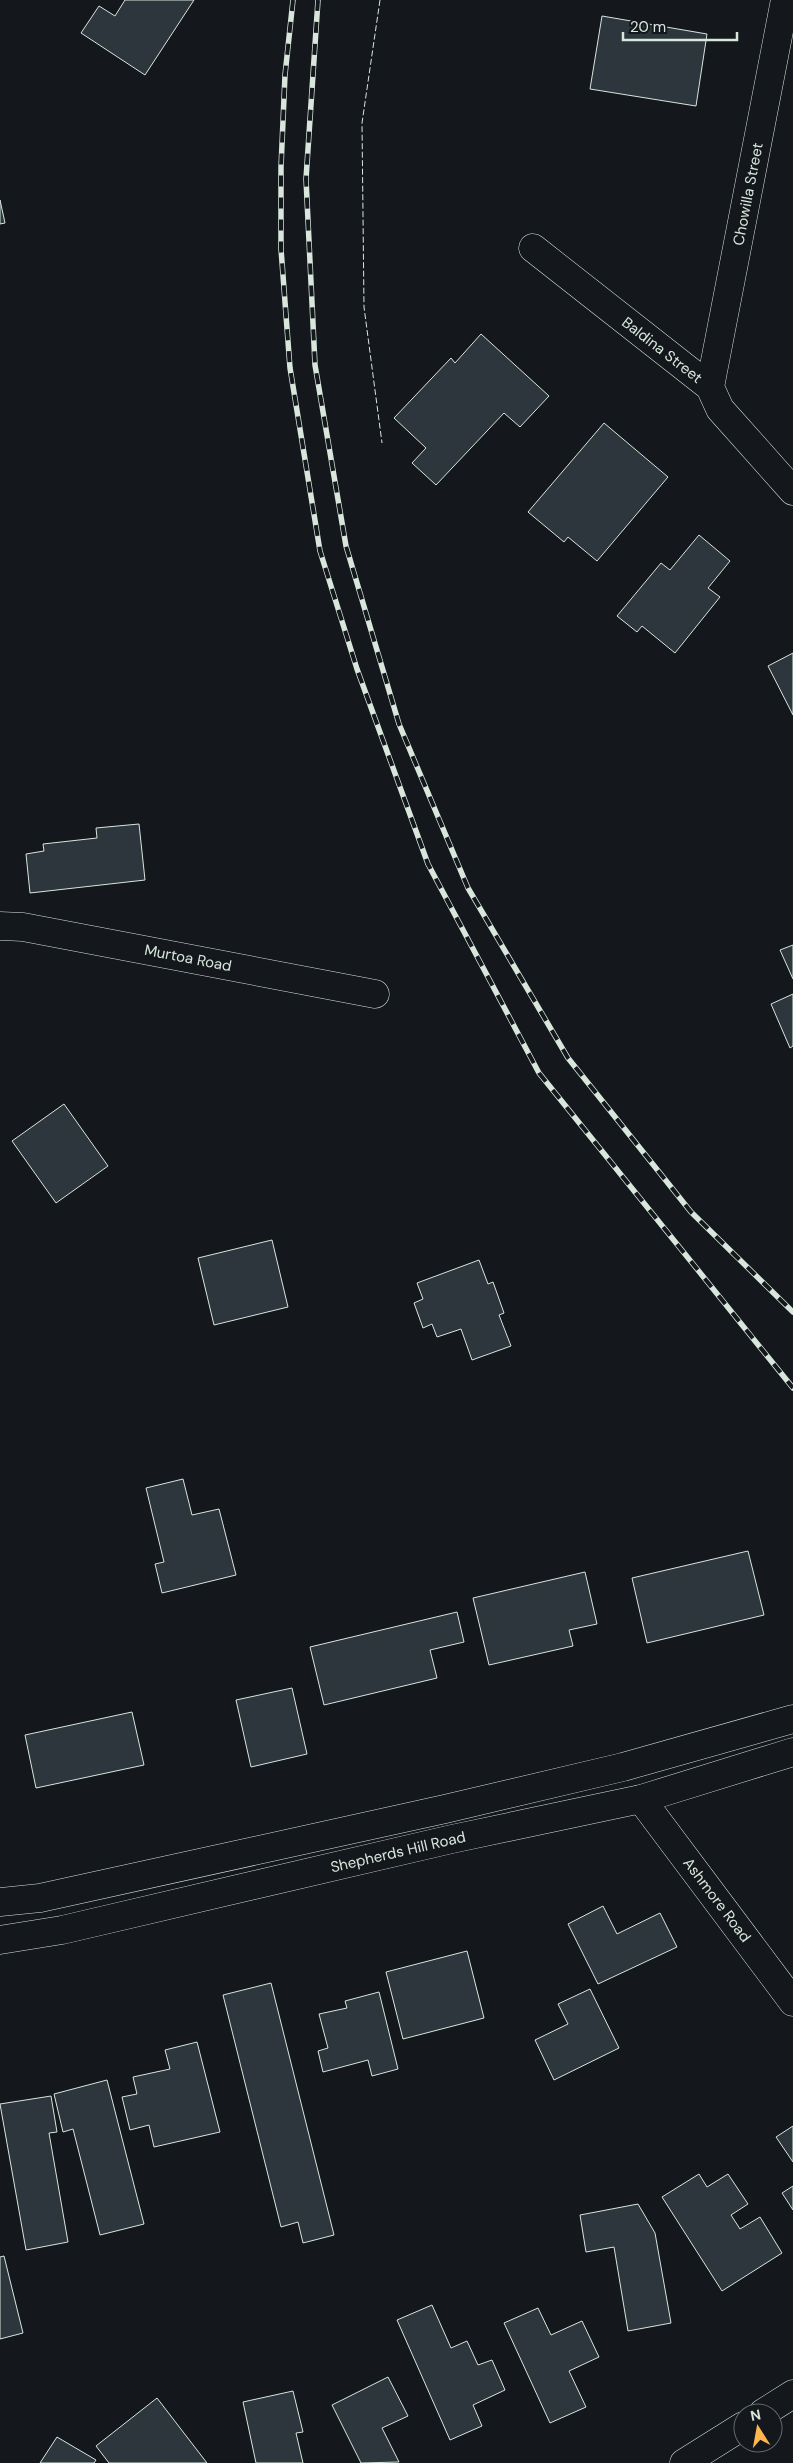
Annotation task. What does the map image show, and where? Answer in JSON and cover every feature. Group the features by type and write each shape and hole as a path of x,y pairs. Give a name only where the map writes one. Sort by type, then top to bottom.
{"main road":[{"name":"Chowilla Street","path":"710,387 785,0"},
{"name":"Baldina Street","path":"533,248 710,387 720,409 793,491"},
{"name":"Murtoa Road","path":"0,926 23,927 375,994"},
{"name":"Shepherds Hill Road","path":"0,1902 40,1898 446,1809 623,1767 793,1719"},
{"name":"Shepherds Hill Road","path":"0,1940 62,1930 452,1839 641,1799 793,1752"},
{"name":"Ashmore Road","path":"641,1799 793,2002"},
{"path":"779,2403 793,2394"},
{"path":"684,2463 733,2432"}],"building":[{"path":"125,0 194,0 145,75 81,33 99,6 115,16"},
{"path":"602,16 707,34 696,106 590,89"},
{"path":"0,200 5,223 0,224"},
{"path":"481,334 549,396 520,427 504,413 436,485 412,463 426,448 394,418 451,358 455,363"},
{"path":"604,423 668,477 597,561 568,537 564,542 528,512"},
{"path":"699,535 730,561 708,588 720,597 675,653 642,626 637,632 617,616 661,563 670,570"},
{"path":"793,653 793,715 768,666"},
{"path":"139,824 145,880 30,893 26,854 44,851 43,844 97,838 96,828"},
{"path":"793,945 793,979 780,950"},
{"path":"793,994 793,1046 790,1048 771,1004"},
{"path":"64,1104 108,1166 56,1203 12,1141"},
{"path":"272,1240 288,1307 214,1325 198,1258"},
{"path":"479,1260 488,1284 493,1282 504,1313 499,1315 511,1346 472,1360 461,1329 437,1337 432,1324 423,1328 414,1303 423,1299 417,1283"},
{"path":"183,1479 192,1515 219,1509 236,1575 162,1593 155,1564 164,1562 146,1488"},
{"path":"748,1551 764,1615 647,1643 632,1578"},
{"path":"585,1572 597,1624 569,1630 573,1646 489,1665 473,1598"},
{"path":"457,1612 464,1642 430,1650 437,1678 324,1705 310,1647"},
{"path":"292,1688 307,1754 251,1767 236,1700"},
{"path":"132,1712 144,1765 36,1788 25,1735"},
{"path":"603,1906 617,1934 660,1913 677,1947 598,1984 568,1924"},
{"path":"467,1951 484,2018 403,2039 386,1972"},
{"path":"271,1983 334,2235 303,2243 298,2222 281,2227 223,1995"},
{"path":"590,1989 619,2048 554,2080 535,2040 568,2024 558,2004"},
{"path":"379,1992 398,2069 372,2076 368,2060 323,2072 318,2051 328,2048 319,2014 347,2008 345,2001"},
{"path":"197,2042 220,2132 154,2147 149,2125 130,2130 122,2097 137,2094 133,2077 170,2069 165,2050"},
{"path":"107,2080 144,2224 100,2235 73,2129 63,2132 54,2094"},
{"path":"51,2096 57,2132 49,2133 68,2242 26,2250 0,2104"},
{"path":"793,2126 793,2162 776,2137"},
{"path":"699,2174 707,2187 728,2174 748,2204 731,2215 740,2229 760,2217 782,2253 722,2291 662,2197"},
{"path":"793,2186 793,2210 782,2193"},
{"path":"638,2204 655,2233 671,2323 628,2331 614,2247 586,2252 580,2215"},
{"path":"4,2256 23,2333 0,2339 0,2257"},
{"path":"432,2305 451,2348 467,2341 478,2365 492,2360 505,2390 473,2405 482,2426 450,2440 397,2320"},
{"path":"538,2308 551,2335 582,2321 599,2357 569,2371 586,2407 550,2423 504,2323"},
{"path":"388,2377 408,2416 382,2428 399,2462 361,2463 332,2405"},
{"path":"293,2391 303,2432 296,2433 303,2463 256,2463 243,2402"},
{"path":"157,2398 207,2463 109,2463 96,2446"},
{"path":"57,2437 96,2460 94,2463 40,2463"}],"railway":[{"path":"293,0 285,75 281,167 281,249 290,368 320,551 357,669 428,864 539,1073 793,1388"},
{"path":"318,0 306,179 315,365 346,546 399,724 468,888 568,1058 691,1212 793,1312"}],"fence":[{"path":"380,0 362,123 364,307 382,443"}]}
